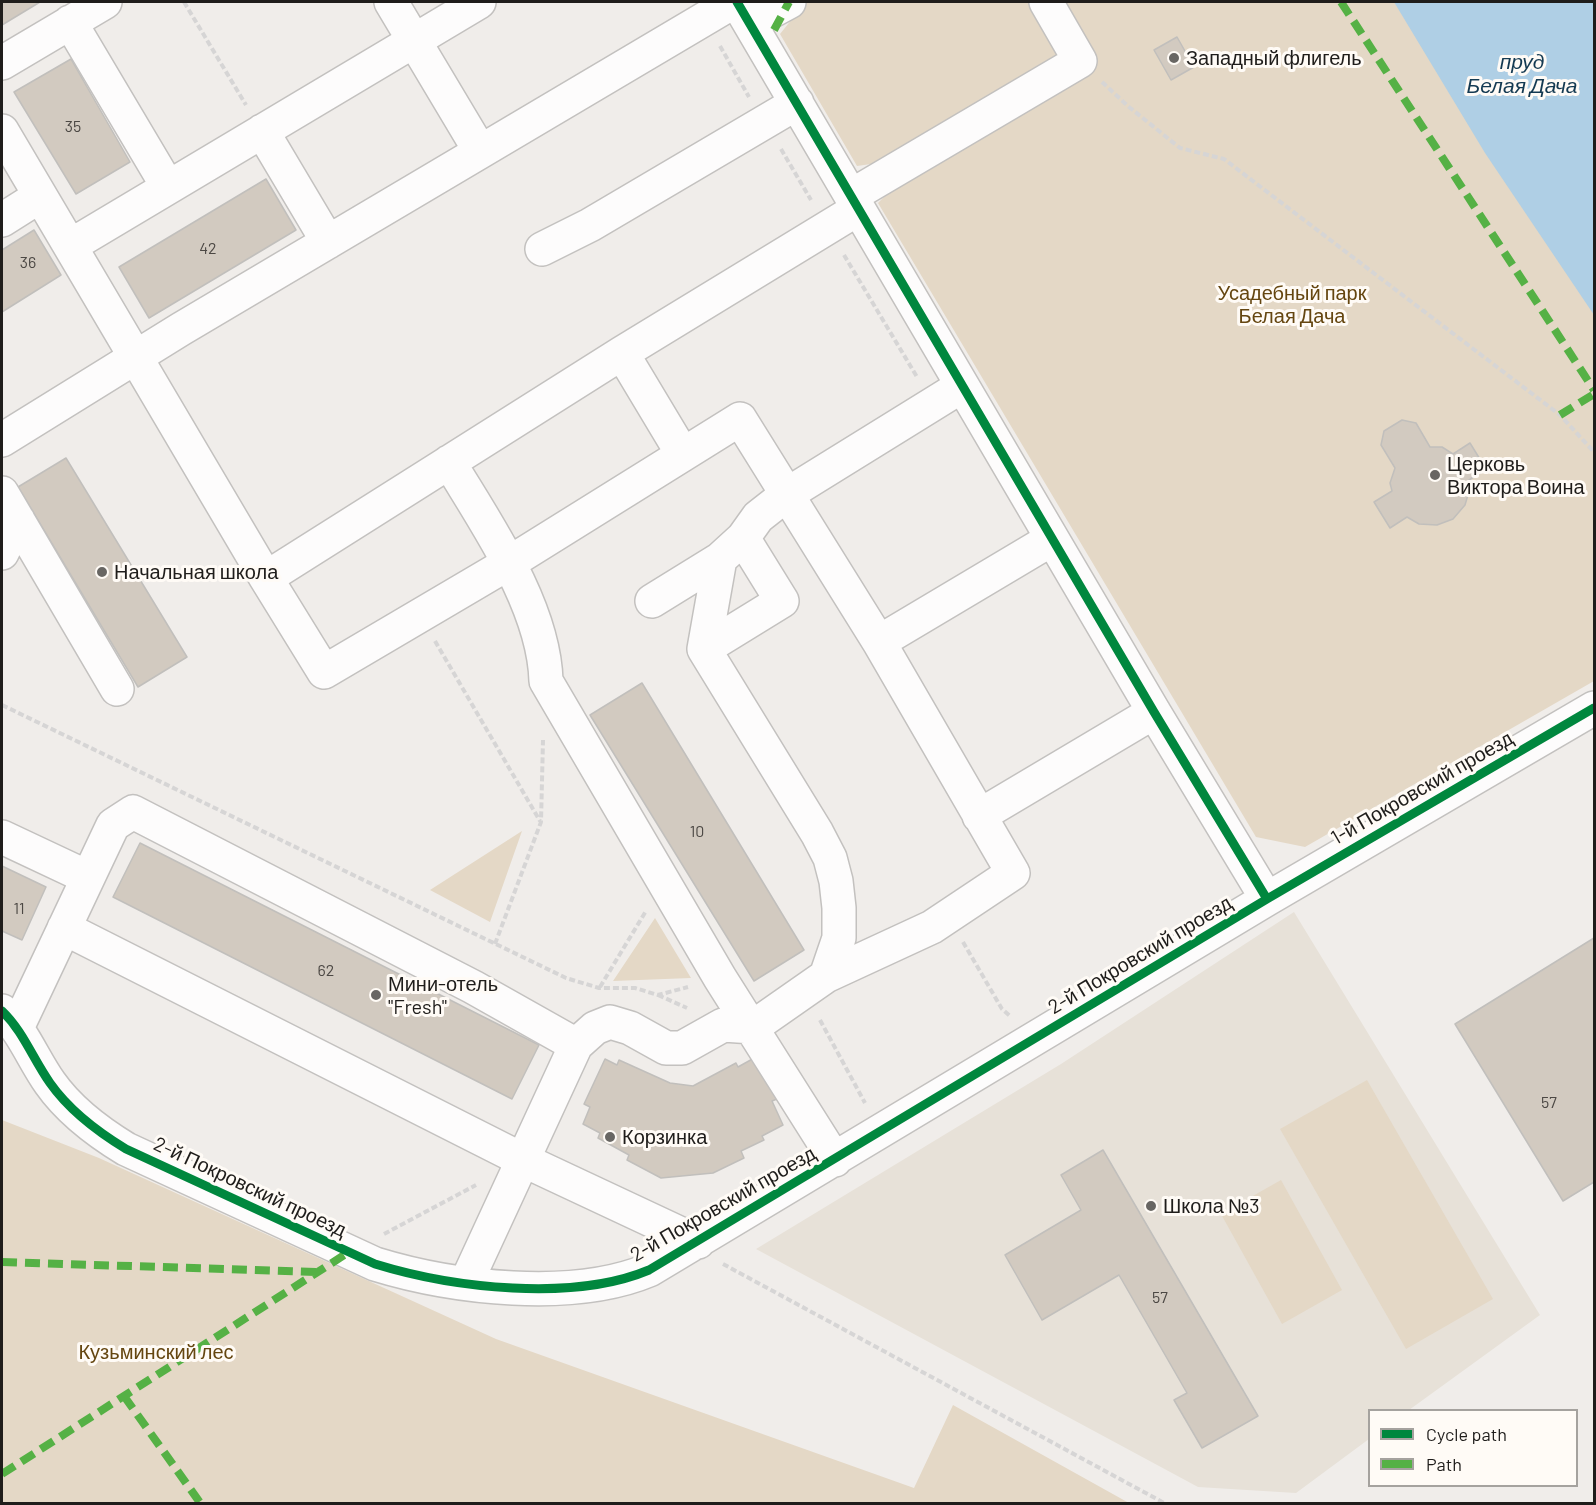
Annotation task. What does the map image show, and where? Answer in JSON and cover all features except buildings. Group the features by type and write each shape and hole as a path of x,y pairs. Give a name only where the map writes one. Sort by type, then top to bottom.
{"street":[{"path":"2,63 105,2"},
{"path":"391,2 480,151"},
{"path":"70,246 479,2"},
{"path":"2,440 480,151 740,9 789,2"},
{"path":"266,578 1080,61 1046,2"},
{"path":"740,9 1154,712 1267,899"},
{"path":"70,22 168,187"},
{"path":"542,249 590,225 797,103"},
{"path":"262,131 328,242"},
{"path":"3,137 324,672 509,562 740,419 879,642 1013,873 933,927 826,976 753,1027 723,1025 682,1048 666,1048 630,1028 610,1022 595,1029 576,1045 466,1283"},
{"path":"2,220 40,196"},
{"path":"622,353 682,453"},
{"path":"652,601 731,548 758,517 786,495 962,386"},
{"path":"449,462 509,562 538,632 545,659 546,681 720,978 835,1160"},
{"path":"2,553 10,506"},
{"path":"10,506 117,689"},
{"path":"879,642 1052,539"},
{"path":"704,649 782,601 731,548"},
{"path":"731,548 704,649 817,832 830,858 836,881 839,938 826,976"},
{"name":"1-й Покровский проезд","path":"1267,899 1594,708"},
{"path":"979,816 1154,712"},
{"path":"9,1019 64,928 113,825 133,812 473,987 576,1045"},
{"path":"2,837 87,878"},
{"name":"2-й Покровский проезд","path":"9,1019 64,1100 106,1137 126,1149 375,1264 408,1274 523,1289 600,1284 627,1280 649,1270 1267,899"},
{"path":"64,928 694,1244"}],"path":[{"path":"184,2 262,131"},
{"path":"1080,61 1129,107 1180,148 1224,159 1560,415 1594,452"},
{"path":"420,616 541,822"},
{"path":"2,705 566,978 599,988 634,988 658,995 720,978"},
{"path":"495,944 541,822 543,738"},
{"path":"599,988 664,882"},
{"path":"948,916 1002,1009 1036,1039"},
{"path":"349,1252 523,1160"},
{"path":"694,1244 1166,1503"}],"shaded area":[{"name":"Школа №3","path":"1294,912 1540,1315 1410,1409 1368,1409 1368,1440 1296,1493 1198,1487 756,1249 1061,1064"}],"green space":[{"name":"Усадебный парк Белая Дача","path":"790,2 1594,2 1594,681 1305,847 1256,837 878,203 897,184 885,162 857,166 780,34 796,14"},
{"path":"522,831 490,922 430,890"},
{"path":"655,918 691,978 613,981"},
{"path":"1367,1080 1493,1299 1406,1349 1280,1129"},
{"name":"Кузьминский лес","path":"2,1120 99,1158 496,1339 914,1488 953,1405 1129,1503 2,1503"},
{"path":"1281,1180 1342,1290 1282,1324 1221,1214"}],"water":[{"name":"пруд Белая Дача","path":"1394,2 1594,2 1594,315 1485,153"}],"marked path":[{"path":"774,30 789,2"},
{"path":"1341,2 1594,390"},
{"path":"1560,415 1594,394"},
{"path":"2,1474 349,1252"},
{"path":"2,1262 318,1272"},
{"path":"124,1396 201,1504"}],"cycle path":[{"path":"737,2 1154,712 1267,899"},
{"path":"2,1011 16,1027 58,1093 85,1120 105,1135 126,1149 375,1264 440,1280 513,1288 585,1286 619,1280 649,1270 1267,899 1594,708"}],"place":[{"name":"Западный флигель","path":"1174,58"},
{"name":"Церковь Виктора Воина","path":"1435,475"},
{"name":"Начальная школа","path":"102,572"},
{"name":"Мини-отель \"Fresh\"","path":"376,995"},
{"name":"Корзинка","path":"610,1137"},
{"name":"Школа №3","path":"1151,1206"}]}
